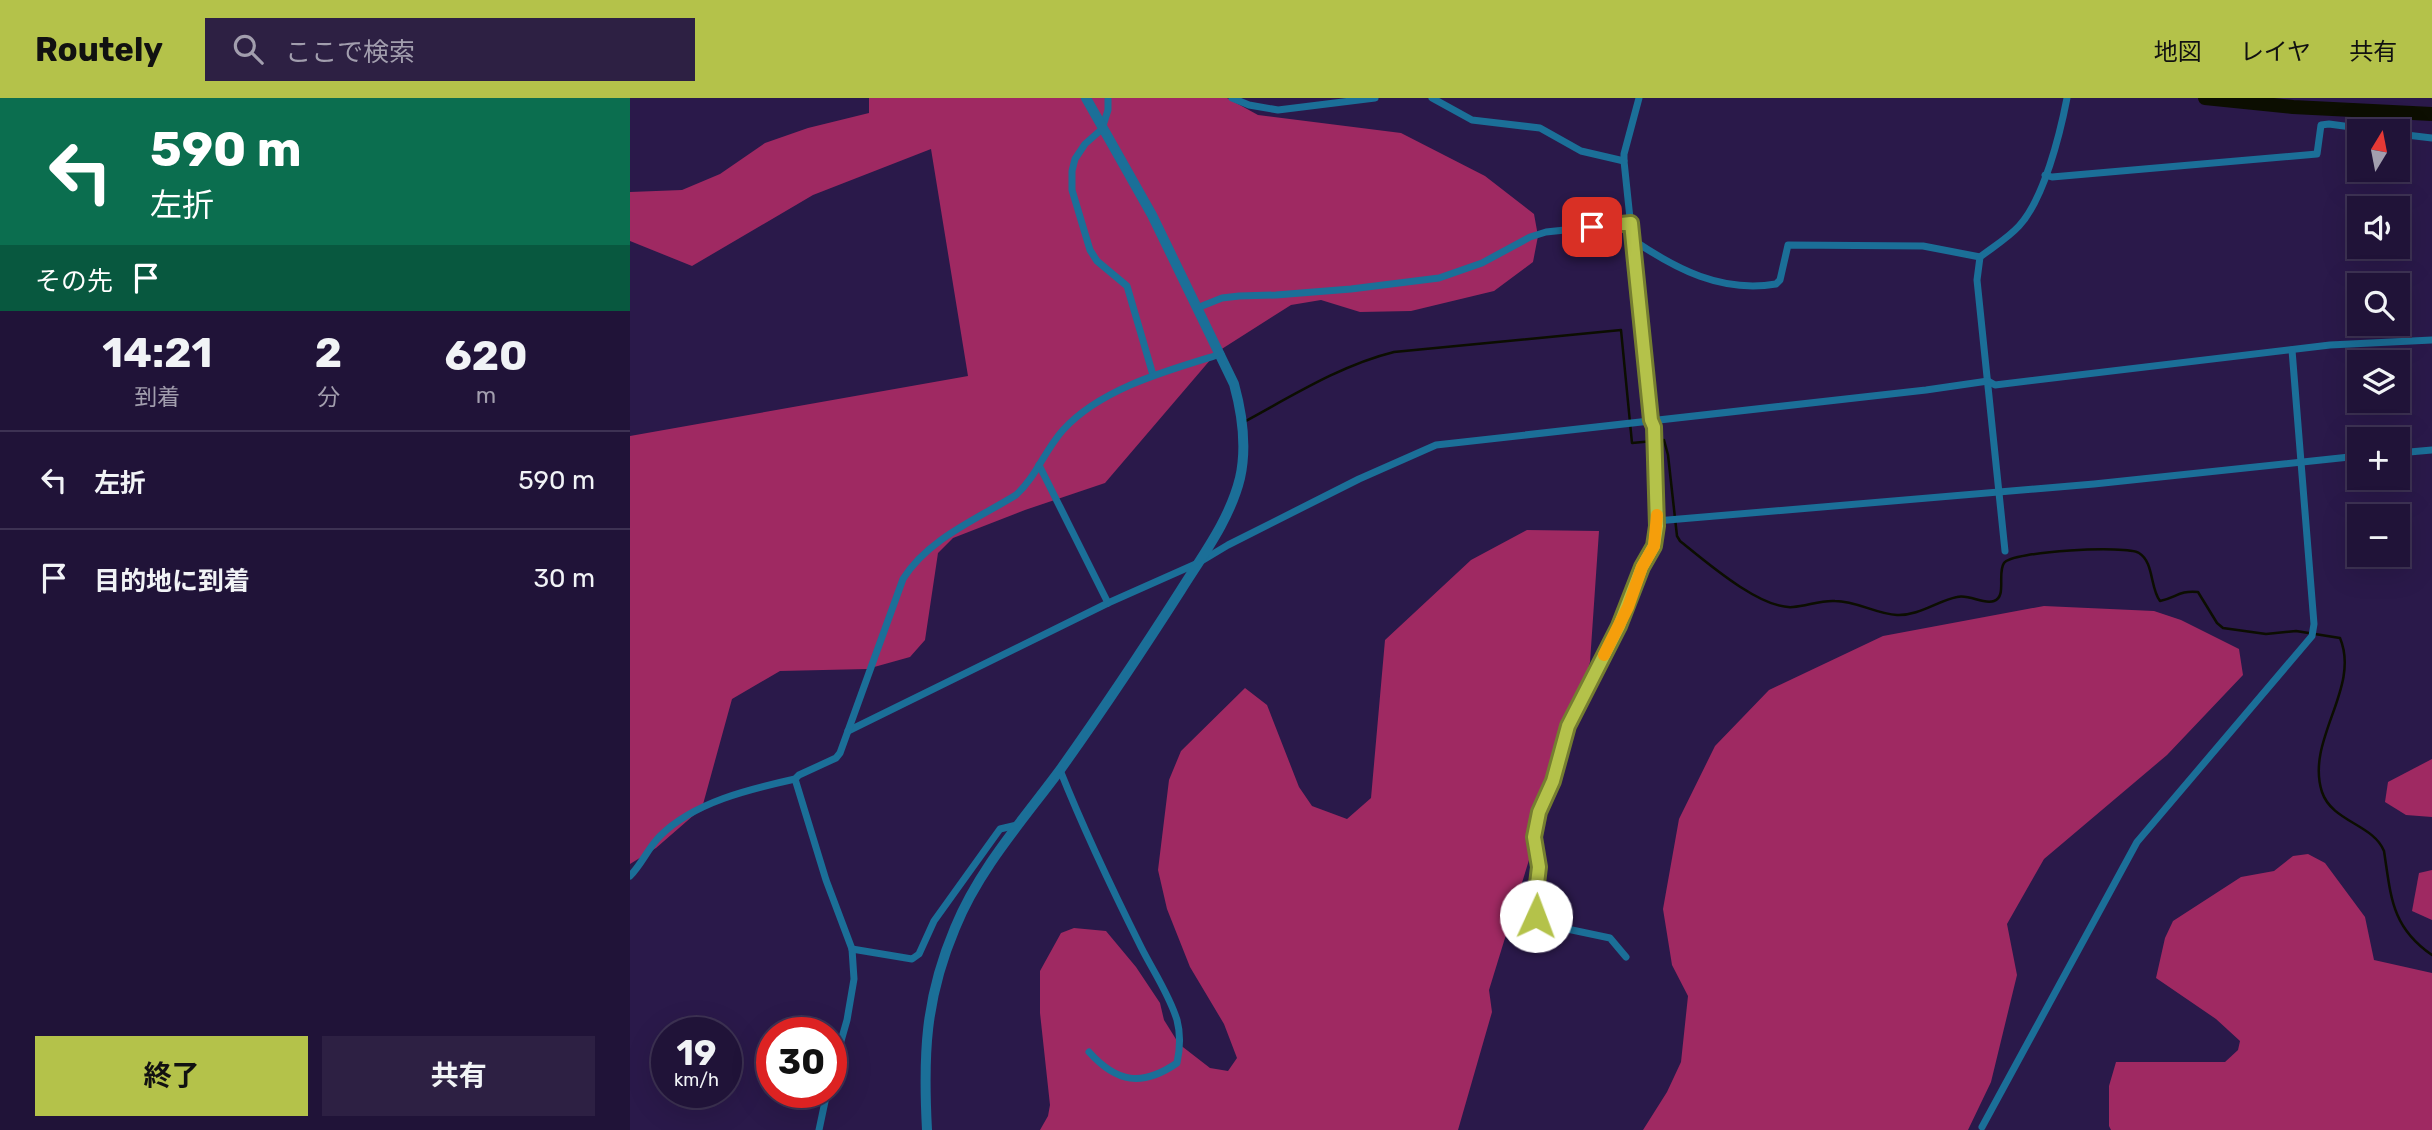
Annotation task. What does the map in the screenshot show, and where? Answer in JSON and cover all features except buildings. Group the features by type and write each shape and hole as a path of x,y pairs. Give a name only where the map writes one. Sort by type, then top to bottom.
{"street":[{"path":"927,1130 928,1015 941,964 955,926 975,886 1017,825 1060,770 1198,563 1220,528 1240,477 1242,434 1234,383 1152,215 1086,98"},
{"path":"1108,98 1108,110 1102,129 1084,144 1075,159 1072,190 1090,250 1097,261 1127,286 1153,374"},
{"path":"1232,98 1249,105 1278,110 1375,98"},
{"path":"1432,98 1472,120 1540,128 1581,151 1624,161"},
{"path":"1626,957 1610,937 1553,926 1536,916 1534,909 1539,867 1534,837 1539,812 1553,781 1568,726 1628,607 1642,567 1654,546 1654,427 1651,420 1624,161 1639,98"},
{"path":"2005,551 1977,280 1980,257 2020,225 2036,202 2067,98"},
{"path":"2045,175 2052,177 2317,154 2320,125 2347,126"},
{"path":"2410,135 2432,138"},
{"path":"1197,308 1222,298 1351,289 1439,278 1457,274 1530,237 1546,232 1631,223"},
{"path":"1633,240 1674,267 1699,277 1731,284 1766,286 1776,284 1780,280 1788,245 1923,246 1980,257"},
{"path":"848,731 1108,603 1198,563 1307,505 1436,445 1988,381 1995,385 2330,345 2432,340"},
{"path":"1982,1127 2137,842 2312,636 2314,624 2292,350"},
{"path":"630,876 657,839 681,819 755,788 795,779 836,758 898,591 914,562 932,547 1016,495 1026,486 1062,431 1096,404 1153,374 1221,354"},
{"path":"2410,452 2432,450"},
{"path":"1656,521 2347,457"},
{"path":"1039,465 1108,603"},
{"path":"1060,770 1168,999 1177,1021 1180,1040 1177,1063 1156,1076 1143,1080 1125,1079 1089,1052"},
{"path":"795,779 826,880 852,949 854,979 847,1020"},
{"path":"852,949 912,959 919,954 934,921 1000,829 1017,825"},
{"path":"819,1130 824,1108"}],"shaded area":[{"path":"869,98 1227,98 1258,115 1401,133 1485,176 1534,214 1538,236 1533,262 1494,291 1411,311 1360,312 1321,300 1291,305 1217,352 1105,483 953,538 938,553 925,640 910,657 867,669 780,671 732,699 702,808 656,848 630,864 630,436 968,376 931,149 813,195 692,266 630,241 630,192 682,190 720,174 765,143 808,128 869,113"},
{"path":"1527,530 1599,531 1590,662 1489,990 1492,1012 1458,1130 1040,1130 1048,1116 1050,1105 1040,1013 1040,971 1061,933 1074,928 1106,931 1136,967 1160,1003 1164,1020 1179,1044 1210,1068 1228,1071 1237,1058 1224,1024 1190,967 1167,909 1158,870 1169,780 1181,751 1245,688 1267,705 1299,787 1312,806 1347,819 1371,798 1385,640 1471,560"},
{"path":"2044,606 2154,611 2181,620 2239,649 2243,675 2167,755 2044,859 2007,924 2017,975 1991,1082 1968,1130 1643,1130 1667,1092 1681,1062 1688,996 1672,965 1663,909 1679,819 1715,746 1769,690 1883,636"},
{"path":"2432,759 2432,817 2406,815 2385,802 2388,782"},
{"path":"2308,854 2325,863 2365,917 2374,960 2432,973 2432,1130 2111,1130 2109,1086 2116,1062 2225,1062 2238,1050 2240,1041 2216,1019 2156,978 2165,938 2173,921 2241,877 2274,871 2293,856"},
{"path":"2432,870 2432,920 2412,911 2419,873"}],"waterway":[{"path":"2205,98 2293,107 2432,114"},
{"path":"1244,422 1336,373 1394,352 1621,330 1632,443 1664,440 1677,536 1734,583 1765,601 1793,607 1825,601 1843,602 1889,614 1905,615 1957,597 1985,602 1998,599 2002,567 2012,559 2070,550 2130,551 2144,557 2160,601 2182,593 2198,592 2223,628 2266,634 2296,631 2340,638 2345,657 2344,676 2321,753 2319,773 2322,792 2334,810 2379,842 2384,851 2391,896 2401,922 2418,944 2432,955"}],"slow traffic":[{"path":"1604,655 1628,607 1642,567 1654,546 1657,515"}],"route":[{"path":"1536,916 1534,909 1539,867 1534,837 1539,812 1553,781 1568,726 1628,607 1642,567 1654,546 1657,526 1654,427 1651,420 1631,223 1592,227"}]}
